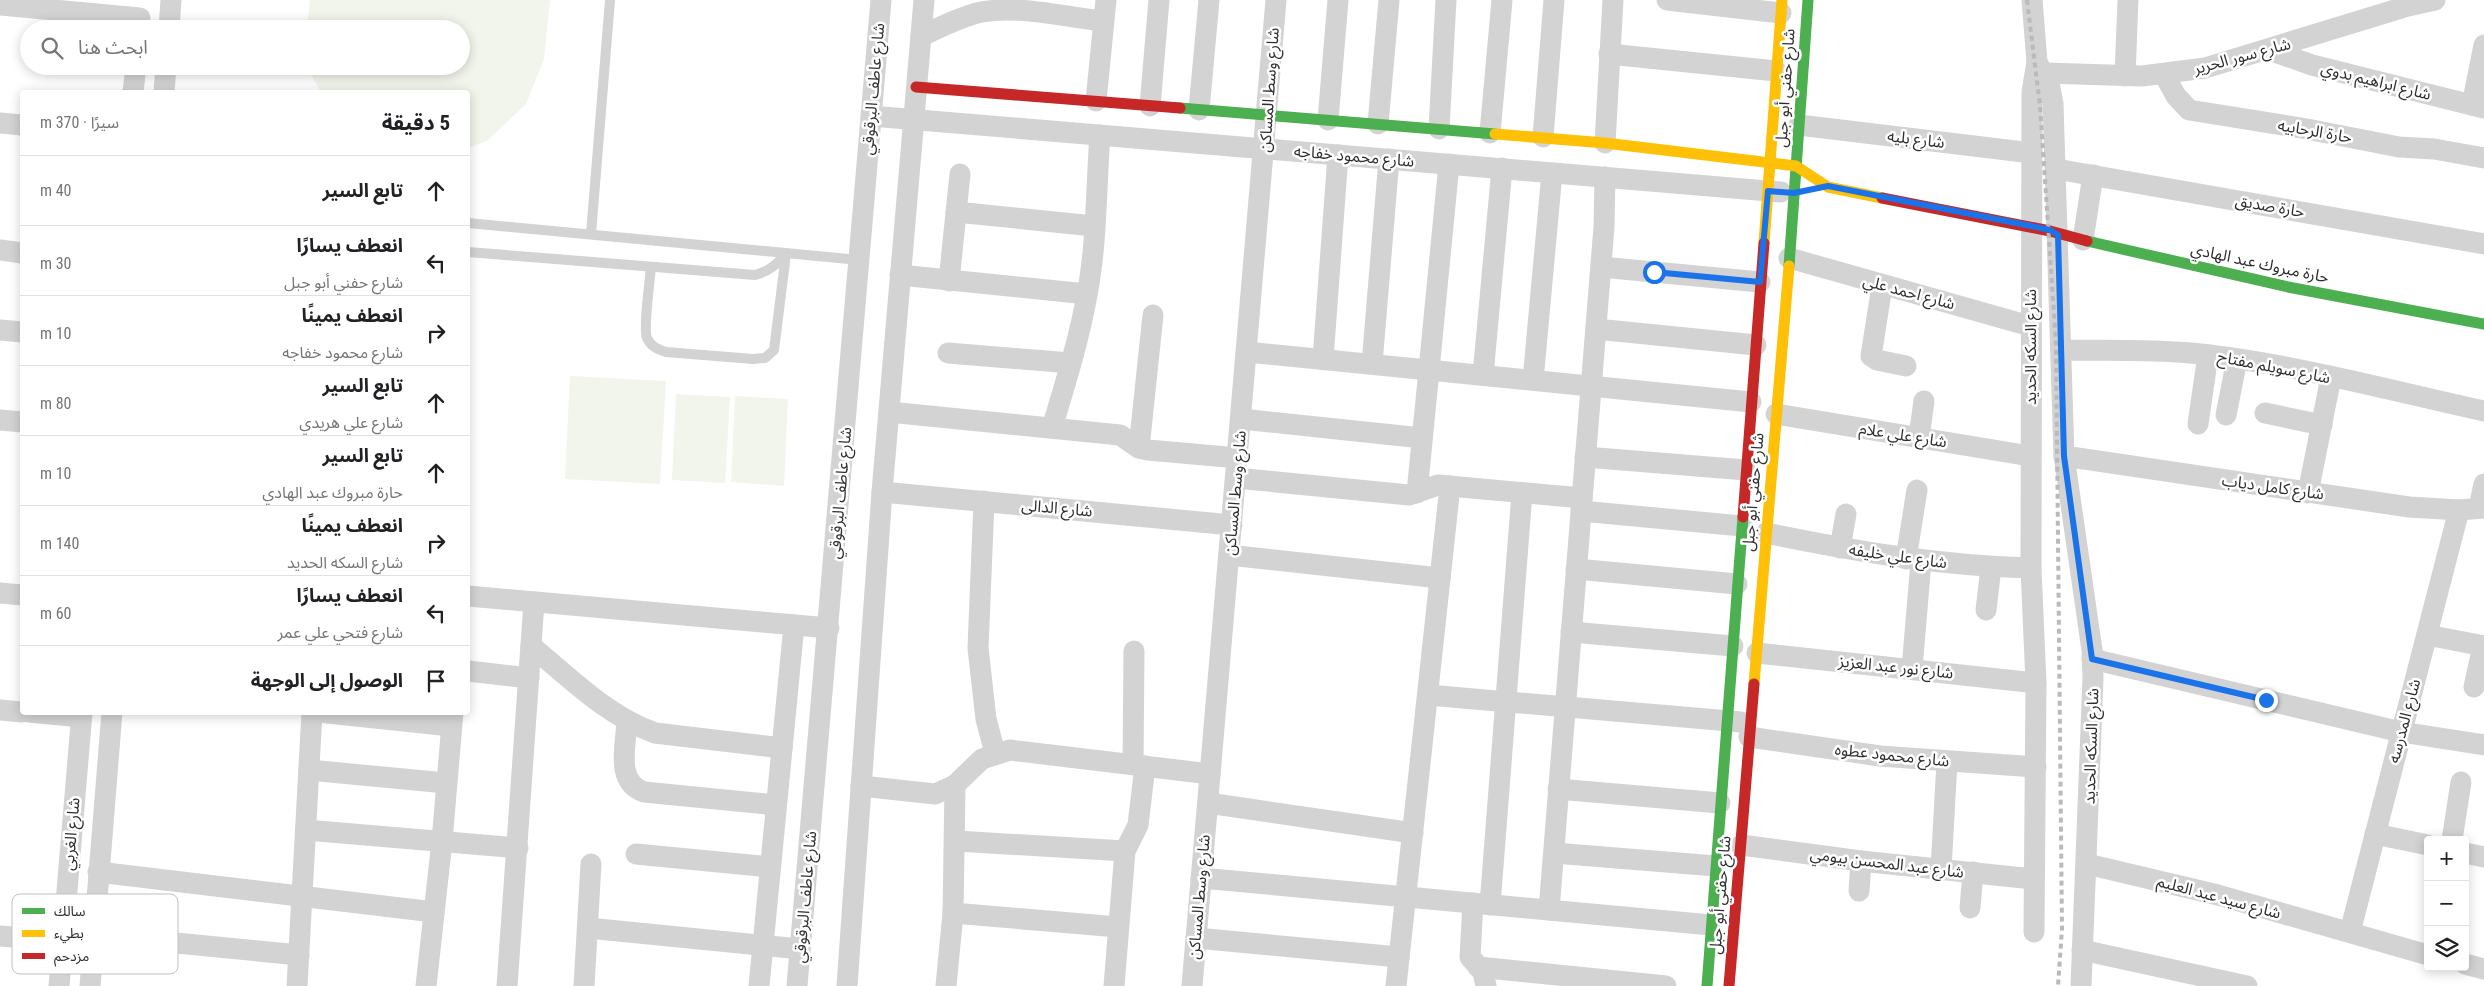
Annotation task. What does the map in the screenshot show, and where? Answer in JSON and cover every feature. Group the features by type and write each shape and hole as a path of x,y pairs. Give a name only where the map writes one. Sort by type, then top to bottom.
{"street":[{"path":"170,20 171,0"},
{"name":"شارع عاطف البرقوقي","path":"797,986 881,0"},
{"path":"847,986 882,492 924,0"},
{"path":"1096,101 1106,0"},
{"path":"1150,106 1159,0"},
{"path":"1199,110 1209,0"},
{"name":"شارع وسط المساكن","path":"1192,986 1268,115 1276,0"},
{"path":"1328,120 1338,0"},
{"path":"1378,124 1389,0"},
{"path":"1439,129 1446,0"},
{"path":"1490,133 1502,0"},
{"path":"1543,138 1554,0"},
{"path":"1605,143 1609,54 1614,0"},
{"path":"1667,0 1781,6"},
{"name":"شارع حفني أبو جبل","path":"1729,986 1789,258 1808,0"},
{"name":"شارع السكه الحديد","path":"2032,0 2040,67 2053,104 2064,456 2092,659 2093,711 2081,986"},
{"path":"2125,76 2128,0"},
{"name":"شارع سور الحرير","path":"2040,67 2125,76 2164,74 2205,68 2408,6 2435,0"},
{"path":"0,5 140,15"},
{"name":"شارع حفني أبو جبل","path":"1707,986 1781,6"},
{"path":"921,36 957,20 994,10 1012,10 1103,21"},
{"path":"2478,107 2484,45"},
{"name":"شارع ابراهيم بدوي","path":"2269,50 2321,67 2478,107"},
{"path":"1609,54 1776,71"},
{"name":"شارع السكه الحديد","path":"2034,932 2036,683 2031,568 2030,326 2032,92 2040,67"},
{"name":"حارة الرحابيه","path":"2164,74 2176,96 2189,110 2307,129 2398,147 2434,149 2484,158"},
{"path":"133,90 135,75"},
{"path":"164,90 165,75"},
{"name":"شارع محمود خفاجه","path":"916,87 1605,143 1796,166"},
{"name":"شارع محمود خفاجه","path":"871,116 1794,193 1828,186"},
{"path":"0,123 20,125"},
{"name":"شارع بليه","path":"1799,125 2032,153"},
{"path":"1052,428 1088,294 1100,135"},
{"path":"1322,359 1338,155"},
{"path":"1372,364 1389,159"},
{"path":"1417,493 1449,164"},
{"path":"1796,166 1828,186"},
{"path":"1483,375 1502,168"},
{"name":"حارة صديق","path":"2056,169 2484,244"},
{"path":"1533,380 1552,173"},
{"path":"950,280 960,174"},
{"path":"2083,240 2093,175"},
{"path":"1549,910 1601,267 1605,177"},
{"name":"حارة مبروك عبد الهادي","path":"1828,186 2050,230 2058,235 2288,287 2484,324"},
{"path":"956,212 1094,226"},
{"path":"0,250 20,252"},
{"name":"شارع احمد علي","path":"1789,258 1882,286 2030,326"},
{"path":"1601,267 1760,282"},
{"path":"900,276 1088,294"},
{"path":"1882,286 1872,356 1876,360 1906,366"},
{"path":"1139,448 1153,315"},
{"path":"1596,329 1756,345"},
{"path":"0,330 20,332"},
{"name":"شارع سويلم مفتاح","path":"2060,350 2165,352 2236,359 2331,377 2484,411"},
{"path":"1247,352 1751,402"},
{"path":"948,353 1071,363"},
{"path":"2198,424 2208,355"},
{"path":"2226,415 2236,359"},
{"path":"2308,493 2331,377"},
{"path":"1919,437 1924,401"},
{"path":"889,412 1120,435 1139,448 1237,468 1409,494 1417,493 1430,486 1522,492 1581,504 1742,526"},
{"path":"2265,412 2322,425"},
{"name":"شارع علي علام","path":"1776,414 2030,456"},
{"path":"1241,419 1422,438"},
{"path":"0,420 20,422"},
{"name":"شارع كامل دياب","path":"2064,456 2409,507 2474,509"},
{"path":"1585,457 1746,470"},
{"name":"شارع المدرسه","path":"2350,932 2427,635 2484,484"},
{"path":"1396,986 1450,486"},
{"path":"1912,669 1917,490"},
{"name":"شارع الدالى","path":"882,492 1232,524"},
{"path":"1486,986 1485,977 1470,956 1469,949 1481,904 1506,702 1522,492"},
{"path":"984,501 978,648 986,719 995,753"},
{"path":"1840,548 1846,514"},
{"name":"شارع علي خليفه","path":"1766,533 1914,560 1991,567 2031,568"},
{"path":"1230,555 1440,578"},
{"path":"1986,610 1991,567"},
{"path":"1576,570 1738,584"},
{"path":"0,593 20,595"},
{"path":"470,596 828,628"},
{"path":"508,986 534,602"},
{"path":"759,986 794,625"},
{"path":"1571,632 1732,646"},
{"path":"2427,635 2483,646 2474,687"},
{"path":"531,646 627,721 655,733 782,748"},
{"path":"1114,986 1125,851 1138,825 1139,765 1134,651"},
{"name":"شارع نور عبد العزيز","path":"1757,653 2036,683"},
{"path":"2092,659 2401,732 2484,745"},
{"path":"470,671 529,678"},
{"name":"شارع محمود عطوه","path":"1428,695 1727,721 1750,730 1880,756 2036,767"},
{"path":"0,710 20,712"},
{"name":"شارع الغربي","path":"66,894 81,715"},
{"name":"شارع الغربي","path":"97,894 112,715"},
{"path":"300,986 301,897 312,715"},
{"path":"375,715 452,719 442,841 426,986"},
{"path":"627,721 625,769 627,780 634,788 644,792 776,805"},
{"path":"861,786 935,794 955,785 970,768 995,753 1024,750 1210,774"},
{"path":"1940,869 1947,762"},
{"path":"309,770 446,783"},
{"path":"2453,836 2461,782"},
{"path":"946,986 953,912 956,841 955,785"},
{"path":"1558,789 1720,803"},
{"path":"1208,803 1412,833"},
{"path":"306,830 518,848"},
{"path":"2375,834 2424,844"},
{"path":"956,841 1125,851"},
{"name":"شارع عبد المحسن بيومي","path":"1741,845 1861,861 2033,878"},
{"path":"1554,853 1716,866"},
{"path":"636,854 770,867"},
{"path":"2469,854 2484,857"},
{"path":"1859,891 1861,861"},
{"path":"584,986 591,864"},
{"name":"شارع سيد عبد العليم","path":"2087,864 2218,895 2424,954"},
{"path":"98,872 434,912"},
{"path":"1970,908 1973,872"},
{"path":"1201,878 1711,925"},
{"path":"953,912 1118,928"},
{"path":"588,928 800,949"},
{"path":"1196,938 1400,957"},
{"path":"178,943 299,955"},
{"path":"2082,950 2247,986"},
{"path":"2469,965 2484,969"},
{"path":"1478,966 1666,986"}],"lane":[{"path":"590,234 610,0"},
{"path":"470,223 859,260"},
{"path":"470,252 755,275 768,271 778,264 786,253"},
{"path":"652,268 646,325 647,338 654,347 666,352 753,359 765,358 774,350 786,253"}],"shaded area":[{"path":"310,0 550,0 544,59 526,104 487,141 470,147 470,90 320,90 311,75 470,75 470,20 308,20"},
{"path":"570,376 666,381 660,484 565,479"},
{"path":"676,394 730,397 725,483 672,480"},
{"path":"735,396 788,399 784,486 731,482"}],"railway":[{"path":"2027,0 2040,106 2056,343 2062,929 2058,986"}],"traffic: fast":[{"path":"1789,266 1808,0"},
{"path":"1180,108 1495,134"},
{"path":"2087,241 2288,287 2484,324"},
{"path":"1707,986 1743,517"}],"traffic: slow":[{"path":"1764,243 1782,0"},
{"path":"1495,134 1605,143 1796,166 1828,187 1882,198"},
{"path":"1754,684 1789,266"}],"traffic: jam":[{"path":"916,87 1180,108"},
{"path":"1882,198 2050,231 2087,241"},
{"path":"1743,517 1764,243"},
{"path":"1729,986 1754,684"}],"route":[{"path":"1654,272 1760,282 1768,191 1794,193 1828,186 2050,230 2058,235 2064,456 2092,659 2266,700"}]}
